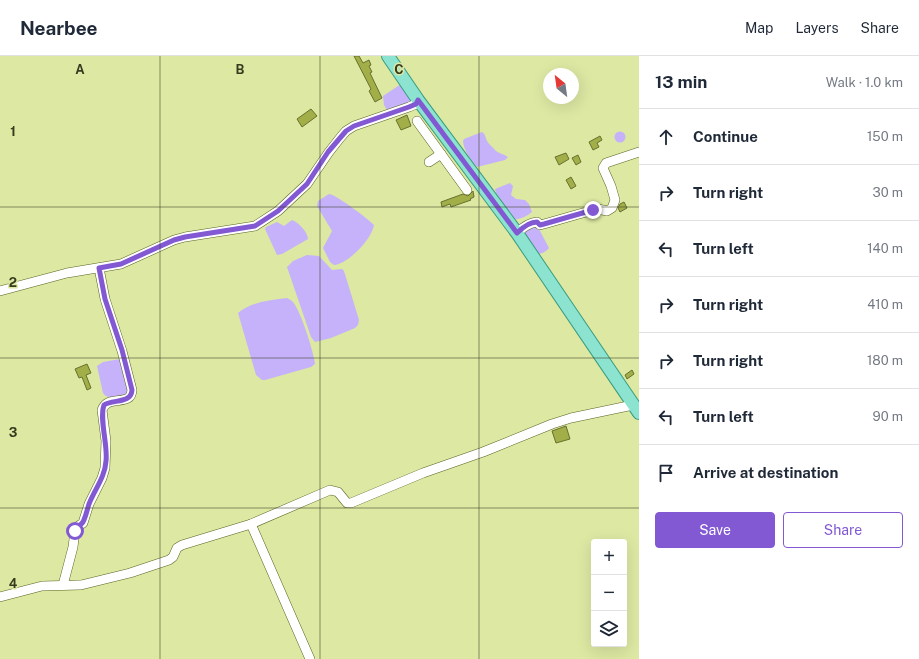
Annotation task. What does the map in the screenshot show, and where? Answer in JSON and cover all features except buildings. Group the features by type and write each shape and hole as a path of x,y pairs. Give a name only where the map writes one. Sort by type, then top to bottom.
{"main road":[{"path":"388,56 418,100 517,233 637,408"}],"street":[{"path":"0,291 67,273 121,264 174,240 185,237 255,226 278,211 307,184 328,152 346,131 354,126 416,104 418,100"},
{"path":"417,122 467,190"},
{"path":"517,233 523,227 534,222 537,222 540,225 598,210 607,211 612,208 616,200 603,168 606,163 639,152"},
{"path":"429,162 441,154"},
{"path":"63,586 73,547 75,531 82,523 105,468 106,441 102,410 107,403 128,398 132,394 122,350 105,299 99,268"},
{"path":"0,597 42,586 81,585 130,573 171,559 177,548 251,524 330,490 338,492 346,502 351,503 423,473 484,452 552,424 572,418 637,408"},
{"path":"251,524 310,659"}],"shaded area":[{"path":"401,84 413,100 406,106 387,110 384,105 383,96"},
{"path":"482,132 485,135 486,140 496,151 508,157 505,160 477,167 474,164 466,152 463,141 464,139"},
{"path":"618,132 622,132 624,133 624,141 618,142 615,139 615,135"},
{"path":"510,183 513,186 511,195 516,199 525,200 529,204 532,212 521,218 514,219 496,193 495,189"},
{"path":"329,194 345,203 374,225 369,237 352,256 340,264 334,265 330,262 323,248 332,231 317,206 318,201"},
{"path":"292,220 302,228 308,239 282,254 277,255 265,229 266,227 277,222 284,226"},
{"path":"535,224 549,248 539,254 522,232"},
{"path":"307,255 319,256 332,270 342,269 344,271 359,320 358,325 355,328 331,338 315,342 311,337 287,267 293,261"},
{"path":"287,298 295,305 303,321 315,364 311,367 262,380 256,375 238,313 248,306"},
{"path":"120,359 128,393 111,398 103,393 97,366 103,362"}],"route":[{"path":"75,531 82,523 105,468 106,441 102,410 104,405 128,398 132,394 122,350 105,299 99,268 121,264 174,240 185,237 255,226 278,211 307,184 328,152 346,131 354,126 416,104 418,100 517,233 523,227 534,222 537,222 540,225 593,210"}]}
